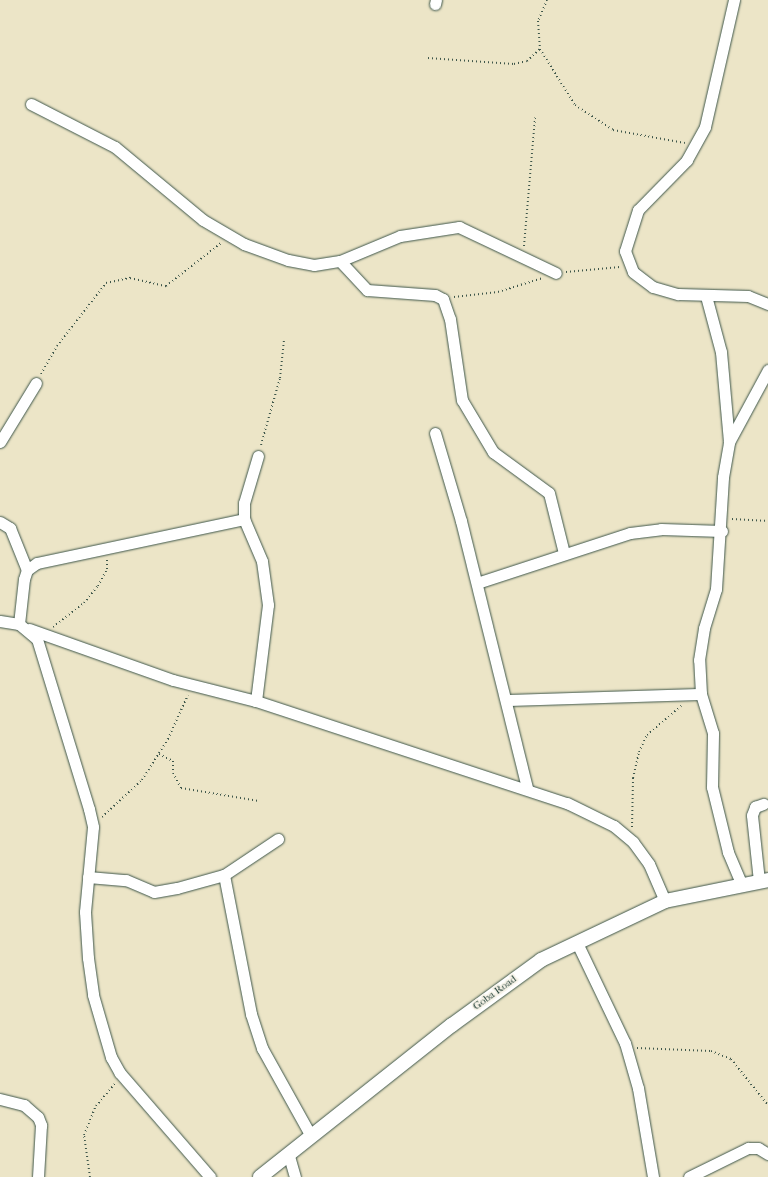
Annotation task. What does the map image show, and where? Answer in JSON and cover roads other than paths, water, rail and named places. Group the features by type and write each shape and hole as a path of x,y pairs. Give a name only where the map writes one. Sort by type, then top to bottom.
{"main road":[{"name":"Goba Road","path":"260,1177 289,1156 311,1136 497,991 541,960 665,901 741,883 763,880"}],"street":[{"path":"734,0 717,86 696,146 688,160 635,216 626,247 630,267 653,287 706,296 748,296 768,304"},
{"path":"31,104 115,147 197,216 244,244 314,266 340,260 400,236 459,227 556,273"},
{"path":"340,260 367,290 435,295 442,299 450,319 456,382 462,400 493,452 549,493 564,553"},
{"path":"706,296 721,352 729,442 723,477 722,531 716,589 700,646 701,694 714,733 712,787 728,852 741,883"},
{"path":"729,442 768,370"},
{"path":"0,442 36,383"},
{"path":"435,433 477,583 528,788"},
{"path":"256,701 268,605 262,561 244,519 247,483 258,456"},
{"path":"27,570 48,559 244,519"},
{"path":"0,522 10,528 27,570 20,594 24,626 37,639 52,684 92,825 85,922 93,995 104,1040 120,1073 210,1177"},
{"path":"477,583 564,553 630,533 661,529 722,531"},
{"path":"0,621 24,626 46,633 113,660 192,684 256,701 528,788 614,826 633,842 649,864 665,901"},
{"path":"506,700 701,694"},
{"path":"763,804 755,807 752,815 763,880"},
{"path":"88,876 126,880 156,892 224,875 278,839"},
{"path":"224,875 251,1014 262,1048 311,1136"},
{"path":"577,943 625,1043 638,1088 654,1177"},
{"path":"0,1099 24,1105 38,1117 38,1177"},
{"path":"689,1177 748,1148 758,1148 768,1154"},
{"path":"289,1156 295,1177"}]}
